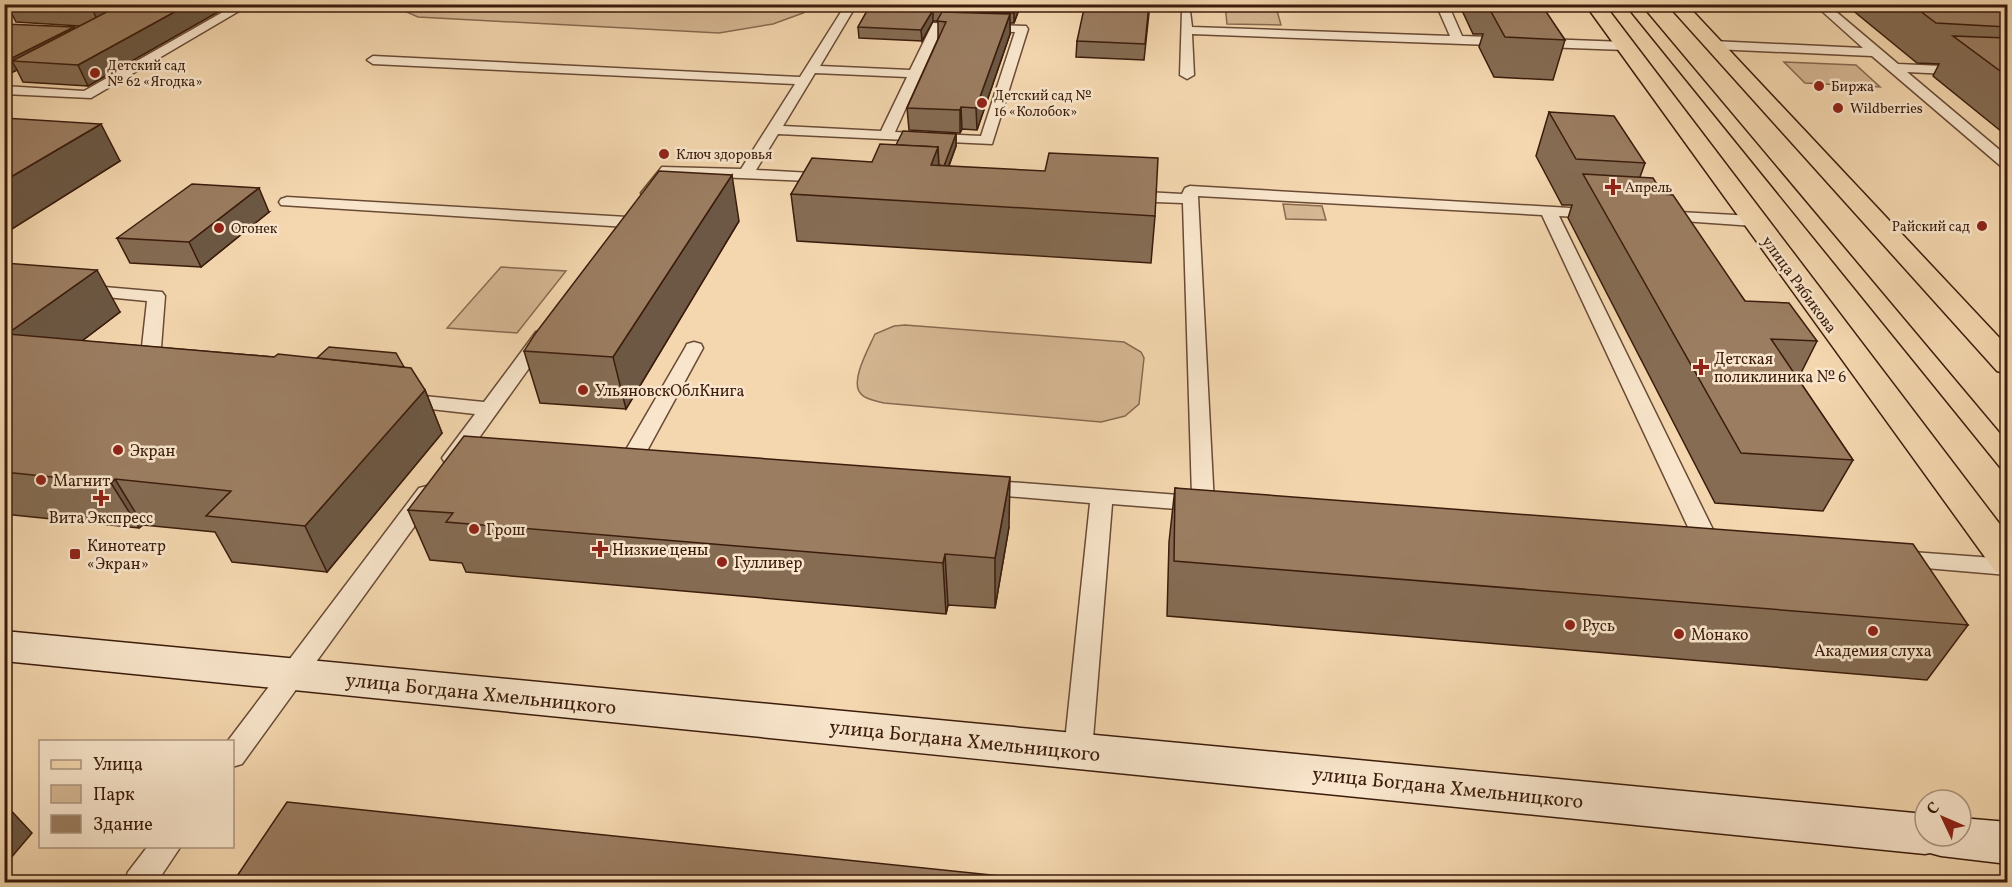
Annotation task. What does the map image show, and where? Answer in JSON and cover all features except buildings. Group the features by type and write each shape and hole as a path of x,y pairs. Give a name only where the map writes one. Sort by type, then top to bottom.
{"main road":[{"name":"улица Рябикова","path":"1594,4 2007,562"},
{"path":"1676,4 2007,365"}],"street":[{"name":"улица Богдана Хмельницкого","path":"4,646 1913,833"},
{"path":"1973,839 2007,843"}],"lane":[{"path":"4,90 86,95 246,4"},
{"path":"746,174 852,4"},
{"path":"1442,4 1457,39"},
{"path":"1819,4 2007,165"},
{"path":"1186,13 1187,75"},
{"path":"775,130 886,136 987,141 1022,29 938,26 886,136"},
{"path":"1186,30 1625,46"},
{"path":"1713,45 1875,52"},
{"path":"373,60 809,75 915,74"},
{"path":"1893,68 2007,73"},
{"path":"612,242 667,170 848,180"},
{"path":"1203,504 1190,191 1615,214"},
{"path":"1114,195 1192,199"},
{"path":"287,202 633,213"},
{"path":"1548,210 1719,544 1684,542"},
{"path":"1648,216 1754,221"},
{"path":"66,288 156,296 147,374 171,376"},
{"path":"234,753 557,317"},
{"path":"632,460 694,348"},
{"path":"383,398 489,409"},
{"path":"461,447 484,448"},
{"path":"609,458 655,462"},
{"path":"961,485 1227,506"},
{"path":"1078,751 1102,496"},
{"path":"1881,557 2007,567"},
{"path":"139,882 164,848"}],"green space":[{"path":"398,5 814,5 803,13 773,24 719,33 418,17 402,10"},
{"path":"1225,5 1276,7 1281,25 1227,24"},
{"path":"1784,62 1856,65 1880,87 1805,83"},
{"path":"1283,204 1322,206 1326,220 1286,219"},
{"path":"501,267 566,271 517,333 447,328"},
{"path":"894,326 1124,342 1141,352 1144,358 1139,404 1125,416 1101,422 884,403 866,398 858,389 857,382 861,365 875,334"}],"tram line":[{"path":"1624,4 2008,478"},
{"path":"1640,4 2008,442"}],"place":[{"name":"Детский сад № 62 «Ягодка»","path":"95,73"},
{"name":"Биржа","path":"1819,86"},
{"name":"Детский сад № 16 «Колобок»","path":"982,103"},
{"name":"Wildberries","path":"1838,108"},
{"name":"Ключ здоровья","path":"664,154"},
{"name":"Апрель","path":"1613,187"},
{"name":"Райский сад","path":"1982,226"},
{"name":"Огонек","path":"219,228"},
{"name":"Детская поликлиника № 6","path":"1701,367"},
{"name":"УльяновскОблКнига","path":"583,390"},
{"name":"Экран","path":"118,450"},
{"name":"Магнит","path":"41,480"},
{"name":"Вита Экспресс","path":"101,498"},
{"name":"Грош","path":"474,529"},
{"name":"Низкие цены","path":"600,549"},
{"name":"Кинотеатр «Экран»","path":"75,554"},
{"name":"Гулливер","path":"722,562"},
{"name":"Русь","path":"1570,625"},
{"name":"Академия слуха","path":"1873,631"},
{"name":"Монако","path":"1679,634"}]}
